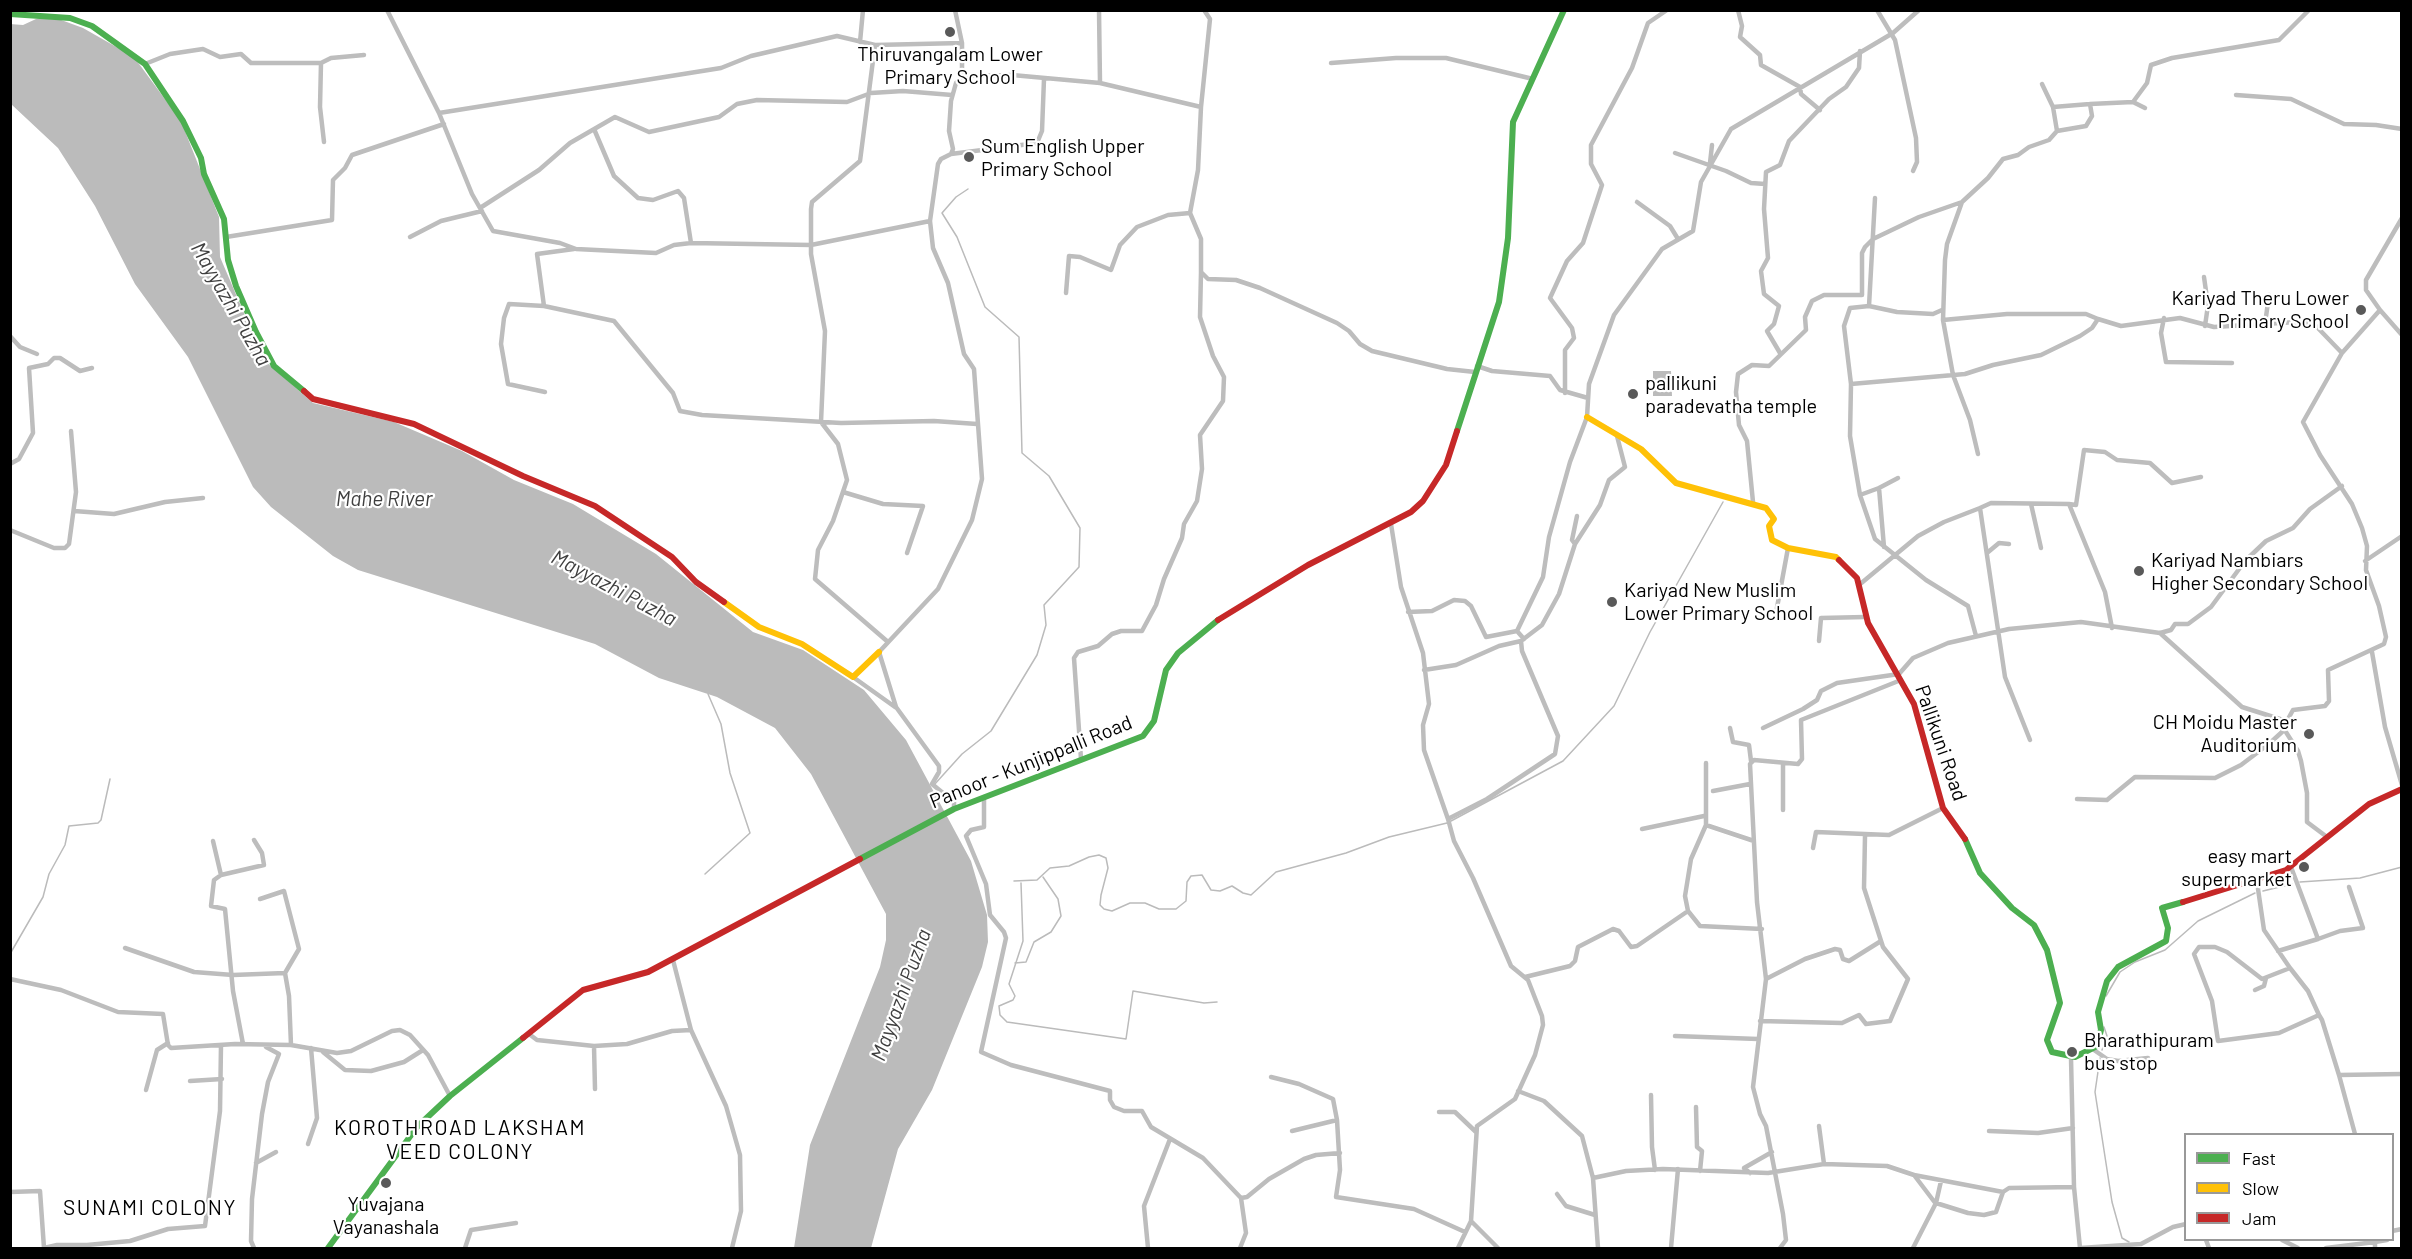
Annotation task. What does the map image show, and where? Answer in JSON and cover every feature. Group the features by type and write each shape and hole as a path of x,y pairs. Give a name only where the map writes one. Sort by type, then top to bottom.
{"street":[{"path":"387,10 439,113 493,231 560,243 576,249"},
{"path":"860,42 863,10"},
{"path":"955,10 962,43 962,76"},
{"path":"1099,10 1100,82"},
{"path":"1081,759 1074,658 1078,652 1098,646 1112,634 1122,631 1142,631 1156,605 1164,579 1182,538 1184,524 1197,501 1202,469 1200,435 1223,401 1224,377 1213,356 1200,317 1201,239 1190,213 1198,170 1201,107 1210,19 1204,10"},
{"name":"Panoor - Kunjippalli Road","path":"328,1248 403,1143 450,1096 583,990 648,972 674,960 954,809 1130,742 1148,730 1158,709 1166,670 1171,662 1232,609 1308,564 1391,524 1411,512 1423,501 1446,465 1499,302 1507,249 1511,131 1522,98 1564,10"},
{"path":"1565,393 1565,350 1574,338 1572,328 1550,298 1567,261 1583,243 1602,185 1591,164 1591,145 1632,68 1648,23 1667,10"},
{"path":"1738,10 1742,41 1759,53 1761,65 1800,87 1802,94 1820,110"},
{"path":"1877,10 1893,33 1916,138 1917,162 1913,171"},
{"path":"1517,631 1542,578 1550,537 1570,462 1587,417 1593,373 1614,315 1662,249 1693,231 1696,226 1699,189 1731,129 1893,33 1919,10"},
{"path":"2133,102 2148,84 2151,65 2172,58 2279,40 2309,10"},
{"path":"10,15 70,18 92,26 145,64 183,121 201,158 204,174 224,219 228,260 236,286 255,332 274,366 313,399 414,424 523,476 595,506 672,557 696,582 742,616 759,627 802,644 896,707 939,766 939,772 932,784 954,802 954,809"},
{"path":"439,113 721,68 751,56 837,36 875,45 962,43"},
{"path":"875,45 871,93 860,161 812,202 811,245 825,331 821,422 838,444 847,480 833,521 818,550 815,579 888,642"},
{"path":"145,64 170,54 203,49 220,57 241,54 251,63 321,63 331,58 364,55"},
{"path":"1780,353 1767,331 1774,324 1779,306 1764,294 1761,271 1768,258 1766,172 1780,165 1789,141 1846,87 1859,68 1860,51"},
{"path":"1331,63 1396,58 1452,59 1533,79"},
{"path":"321,63 320,107 324,142"},
{"path":"951,154 953,142 949,131 952,95 958,79 962,76 1012,75 1100,82 1201,107"},
{"path":"854,677 938,589 972,520 982,479 974,369 964,354 948,283 933,248 930,221 938,164 940,159 951,154 1037,142 1042,131 1044,79"},
{"path":"2042,84 2053,107 2057,131"},
{"path":"410,237 441,221 481,209 539,170 570,143 615,117 649,132 719,117 737,104 757,100 847,102 871,93 925,91 952,95"},
{"path":"2236,95 2291,99 2344,124 2402,129"},
{"path":"2053,107 2133,102 2145,108"},
{"path":"1753,502 1747,441 1739,425 1736,392 1738,374 1752,365 1769,366 1806,330 1806,317 1812,301 1824,295 1862,295 1862,253 1874,239 1919,217 1962,202 1988,178 2002,159 2018,156 2029,147 2049,140 2057,131 2089,124 2092,116 2090,104"},
{"path":"226,237 332,220 333,180 345,168 352,155 444,124"},
{"path":"594,129 614,176 638,198 653,200 678,192 684,198 691,243"},
{"path":"1710,166 1712,145"},
{"path":"1675,153 1751,183 1765,184"},
{"path":"1869,306 1875,198"},
{"path":"1637,202 1670,226 1678,239"},
{"path":"1962,202 1947,244 1942,310 1953,375 1970,420 1978,454"},
{"path":"1066,293 1069,256 1080,257 1111,270 1120,245 1137,227 1168,215 1190,213"},
{"path":"2402,218 2366,280 2366,290 2402,335"},
{"path":"544,306 537,254 576,249 656,253 674,245 691,243 811,245 930,221"},
{"path":"1201,272 1208,279 1236,280 1260,288 1325,317 1349,332 1365,348 1447,369 1476,369 1550,376 1556,388 1565,393 1588,398"},
{"path":"2204,277 2208,305 2205,326"},
{"path":"2265,324 2269,295"},
{"path":"546,392 508,384 501,344 504,318 509,304 544,306 614,321 673,393 680,411 702,416 821,422 934,421 977,424"},
{"path":"1942,310 1933,314 1897,312 1869,306 1850,308 1844,326 1851,384 1850,436 1860,495 1875,539 1926,580 1968,606 1976,636"},
{"path":"2077,799 2107,800 2135,777 2215,778 2250,758 2284,729 2293,710 2312,710 2328,704 2328,670 2372,652 2384,644 2385,636 2379,606 2366,570 2367,546 2362,528 2342,486 2320,455 2303,422 2342,353 2380,310"},
{"path":"1943,320 2007,314 2086,314 2121,326 2148,324 2164,318 2180,318 2205,326 2297,321 2315,325 2342,353"},
{"path":"1851,384 1965,374 1993,364 2053,351 2092,328 2098,318"},
{"path":"2164,318 2161,333 2166,362 2232,363"},
{"path":"10,336 20,347 37,354"},
{"path":"10,464 19,459 33,433 29,368 48,364 54,358 60,358 80,371 92,368"},
{"path":"1587,417 1641,449 1676,483 1753,502 1766,508 1774,519 1769,526 1772,540 1788,548 1836,557 1849,569 1859,585 1865,617 1821,618 1819,640"},
{"path":"10,530 54,548 65,548 69,544 76,492 72,431"},
{"path":"1424,670 1456,665 1499,646 1523,640 1542,625 1559,594 1575,544 1600,505 1609,480 1625,467 1617,436"},
{"path":"1859,585 1893,555 1944,522 1980,508 1991,504 2076,505 2085,450 2105,452 2117,460 2150,463 2172,483 2201,477"},
{"path":"1860,495 1898,478"},
{"path":"1751,762 1798,764 1802,759 1801,720 1900,677 1913,658 1931,648 2009,629 2080,622 2160,633 2171,630 2175,624 2188,624 2200,617 2222,594 2245,561 2265,541 2293,528 2310,509 2342,486"},
{"path":"1879,488 1884,547"},
{"path":"843,492 883,504 922,506 907,553"},
{"path":"74,511 114,514 165,502 203,498"},
{"path":"2031,504 2041,548"},
{"path":"2069,504 2105,592 2112,628"},
{"path":"1980,508 2005,677 2030,740"},
{"path":"1575,544 1572,540 1577,516"},
{"path":"1391,524 1398,573 1408,612 1423,652 1429,704 1423,725 1423,742 1454,841 1473,878 1510,966 1525,976 1542,1016 1543,1025 1535,1055 1515,1099 1477,1126 1471,1221 1458,1248"},
{"path":"2365,561 2402,536"},
{"path":"1986,553 1999,543 2009,544"},
{"path":"1776,613 1788,548"},
{"path":"1408,612 1432,611 1454,600 1465,601 1472,606 1486,637 1517,631"},
{"name":"Pallikuni Road","path":"1865,617 1914,704 1928,762 1943,808 1962,833 1980,873 1991,888 2027,919 2038,933 2051,963 2060,1003 2047,1045 2052,1052 2071,1058"},
{"path":"1448,819 1487,799 1555,754 1558,736 1522,651 1523,640 1517,631"},
{"path":"2160,633 2242,707 2288,719"},
{"path":"879,652 896,707"},
{"path":"2184,1224 2136,1244 2080,1248 2074,1187 2071,1058 2094,1050 2100,1037 2098,1012 2107,981 2118,967 2166,941 2168,928 2162,908 2257,882 2291,867 2369,804 2401,788 2385,727 2372,652"},
{"path":"1763,728 1803,709 1817,700 1821,691 1837,683 1900,677"},
{"path":"1730,729 1733,742 1749,745 1751,762 1750,784 1766,979 1753,1087 1776,1172 1786,1240 1780,1248"},
{"path":"2284,729 2298,751 2301,761 2307,794 2307,822 2327,837"},
{"path":"1706,763 1704,816 1706,825 1691,859 1685,896 1688,911 1700,926 1762,929"},
{"path":"1783,763 1783,810"},
{"path":"1713,791 1750,784"},
{"path":"984,797 984,827 971,830 966,836 986,884 990,915 1006,938 981,1052 1011,1065 1110,1091 1110,1100 1114,1107 1124,1111 1142,1111 1146,1122 1203,1158 1241,1198 1246,1233 1240,1248"},
{"path":"1813,848 1816,832 1889,836 1943,808"},
{"path":"1642,830 1704,816"},
{"path":"1706,825 1754,841"},
{"path":"1760,1021 1842,1023 1859,1015 1866,1023 1890,1021 1908,979 1881,941 1864,888 1865,836"},
{"path":"243,1044 233,991 225,909 211,906 214,880 221,875 264,865 262,854 254,840"},
{"path":"213,841 221,875"},
{"path":"2291,867 2318,939"},
{"path":"2257,882 2264,930 2308,992 2319,1016 2339,1075 2355,1133"},
{"path":"2278,951 2363,928 2349,887"},
{"path":"260,899 284,891 299,949 285,973 289,996 291,1046"},
{"path":"1525,976 1570,966 1575,961 1578,947 1613,929 1617,929 1631,946 1637,945 1688,911"},
{"path":"1766,979 1805,960 1835,950 1840,950 1843,959 1849,962 1881,941"},
{"path":"2290,968 2266,978 2259,978 2227,952 2215,947 2199,947 2194,954 2212,1001 2218,1041 2279,1033 2319,1016"},
{"path":"125,948 194,972 233,975 285,973"},
{"path":"674,960 691,1030 726,1106 740,1155 741,1211 732,1248"},
{"path":"2256,990 2265,986 2266,978"},
{"path":"10,979 61,990 118,1012 163,1014 171,1048 243,1044 291,1046 322,1051 351,1051 392,1030 400,1029 410,1035 423,1050 440,1074 450,1096"},
{"path":"529,1034 537,1040 594,1046 627,1044 672,1031 691,1030"},
{"path":"1675,1036 1758,1039"},
{"path":"146,1090 157,1050 168,1043"},
{"path":"10,1191 40,1191 44,1248 57,1245 87,1247 130,1241 168,1229 205,1226 222,1079 221,1045"},
{"path":"254,1248 251,1241 256,1163 268,1082 279,1054 264,1045"},
{"path":"594,1046 595,1089"},
{"path":"308,1144 317,1118 311,1048"},
{"path":"322,1051 345,1070 371,1071 404,1062 423,1050"},
{"path":"2094,1050 2108,1059 2118,1061 2148,1058"},
{"path":"2339,1075 2402,1074"},
{"path":"1271,1077 1299,1083 1333,1099 1340,1153 1336,1197 1414,1209 1466,1232"},
{"path":"190,1081 222,1079"},
{"path":"1518,1090 1544,1101 1578,1131 1593,1178 1598,1248"},
{"path":"1651,1095 1655,1170"},
{"path":"1696,1107 1697,1146 1702,1151 1700,1171"},
{"path":"1438,1112 1455,1112 1476,1132"},
{"path":"1292,1131 1337,1120"},
{"path":"1819,1126 1824,1164"},
{"path":"1989,1131 2038,1133 2073,1128"},
{"path":"1148,1248 1144,1206 1170,1139"},
{"path":"256,1163 276,1152"},
{"path":"1750,1173 1744,1168 1772,1152"},
{"path":"1241,1198 1247,1197 1269,1179 1304,1159 1316,1155 1340,1153"},
{"path":"1593,1178 1626,1171 1678,1169 1776,1172 1824,1164 1887,1166 1914,1175 2002,1192 2009,1188 2074,1187"},
{"path":"1671,1248 1678,1169"},
{"path":"1914,1175 1936,1204 1968,1213 1984,1215 1996,1212 2002,1192"},
{"path":"1913,1248 1936,1204 1941,1181"},
{"path":"1557,1194 1566,1206 1595,1215"},
{"path":"1471,1221 1498,1248"},
{"path":"465,1248 471,1230 516,1223"},
{"path":"130,1241 131,1248"},
{"path":"2326,1248 2375,1245"}],"water":[{"name":"Mahe River","path":"53,17 83,28 134,57 181,121 219,217 220,257 264,360 313,403 394,422 462,451 514,480 573,504 656,554 753,632 803,650 864,690 906,740 971,861 987,915 988,942 982,967 932,1090 898,1149 871,1248 794,1248 810,1145 880,967 886,940 886,914 811,774 775,728 717,697 659,678 595,644 358,570 333,556 271,507 253,487 188,357 135,284 95,206 58,148 11,104 10,24 23,25 36,19"},
{"path":"1653,371 1671,371 1672,396 1653,396"}],"waterway":[{"path":"934,785 962,754 991,731 1037,655 1046,625 1044,605 1079,567 1080,528 1049,476 1022,453 1019,337 985,307 957,237 942,213 956,197 968,189"},
{"path":"1451,821 1563,761 1614,706 1650,632 1723,502"},
{"path":"705,874 750,833 730,773 721,724 708,694"},
{"path":"10,954 43,897 49,874 65,845 69,826 98,823 101,820 110,779"},
{"path":"1014,881 1037,880 1050,868 1069,866 1099,855 1106,858 1108,868 1100,905 1104,909 1112,911 1130,903 1145,903 1159,909 1176,909 1186,901 1187,882 1191,876 1202,875 1211,890 1220,891 1232,886 1251,895 1276,872 1346,853 1389,837 1447,823"},
{"path":"2300,882 2360,878 2402,867"},
{"path":"1015,963 1026,962 1034,942 1051,932 1061,916 1058,899 1043,877"},
{"path":"1021,883 1023,941 1009,984 1015,996 1013,1000 999,1006 1000,1015 1007,1022 1126,1039 1133,991 1204,1003 1217,1002"},
{"path":"2263,891 2292,884"},
{"path":"2106,996 2120,972 2135,962 2165,950 2198,921 2255,893"},
{"path":"2102,1050 2107,1036 2104,1027"},
{"path":"2100,1058 2095,1092 2112,1202 2122,1238 2129,1242"}],"traffic: fast":[{"path":"1457,431 1499,302 1508,238 1513,122 1564,10"},
{"path":"10,14 70,18 92,26 145,64 183,121 201,158 204,174 224,219 228,260 236,286 256,332 274,366 304,391"},
{"path":"860,859 954,809 1143,736 1154,721 1166,670 1178,653 1218,620"},
{"path":"1965,839 1980,873 2012,908 2034,925 2047,950 2060,1003 2047,1040 2052,1052 2075,1057 2097,1046 2101,1030 2098,1012 2107,981 2118,967 2166,941 2168,928 2162,908 2183,902"},
{"path":"328,1248 417,1127 450,1096 523,1038"}],"traffic: slow":[{"path":"1587,417 1641,449 1676,483 1766,508 1774,519 1769,526 1772,540 1788,548 1836,557 1839,560"},
{"path":"724,602 759,627 802,644 853,677 879,652"}],"traffic: jam":[{"path":"304,391 313,399 414,424 523,476 595,506 672,557 696,582 724,602"},
{"path":"1218,620 1308,565 1411,512 1423,501 1446,465 1457,431"},
{"path":"1839,560 1857,578 1868,623 1914,704 1943,808 1965,839"},
{"path":"2183,902 2286,870 2369,804 2402,789"},
{"path":"523,1038 583,990 648,972 860,859"}],"place":[{"name":"Thiruvangalam Lower Primary School","path":"950,32"},
{"name":"Sum English Upper Primary School","path":"969,157"},
{"name":"Kariyad Theru Lower Primary School","path":"2361,310"},
{"name":"pallikuni paradevatha temple","path":"1633,394"},
{"name":"Kariyad Nambiars Higher Secondary School","path":"2139,571"},
{"name":"Kariyad New Muslim Lower Primary School","path":"1612,602"},
{"name":"CH Moidu Master Auditorium","path":"2309,734"},
{"name":"easy mart supermarket","path":"2304,867"},
{"name":"Bharathipuram bus stop","path":"2072,1052"},
{"name":"Yuvajana Vayanashala","path":"386,1183"}],"district":[{"name":"KOROTHROAD LAKSHAM VEED COLONY","path":"460,1140"},
{"name":"SUNAMI COLONY","path":"150,1208"}],"water label":[{"name":"Mayyazhi Puzha","path":"231,304"},
{"name":"Mayyazhi Puzha","path":"614,588"},
{"name":"Mayyazhi Puzha","path":"901,995"}]}
